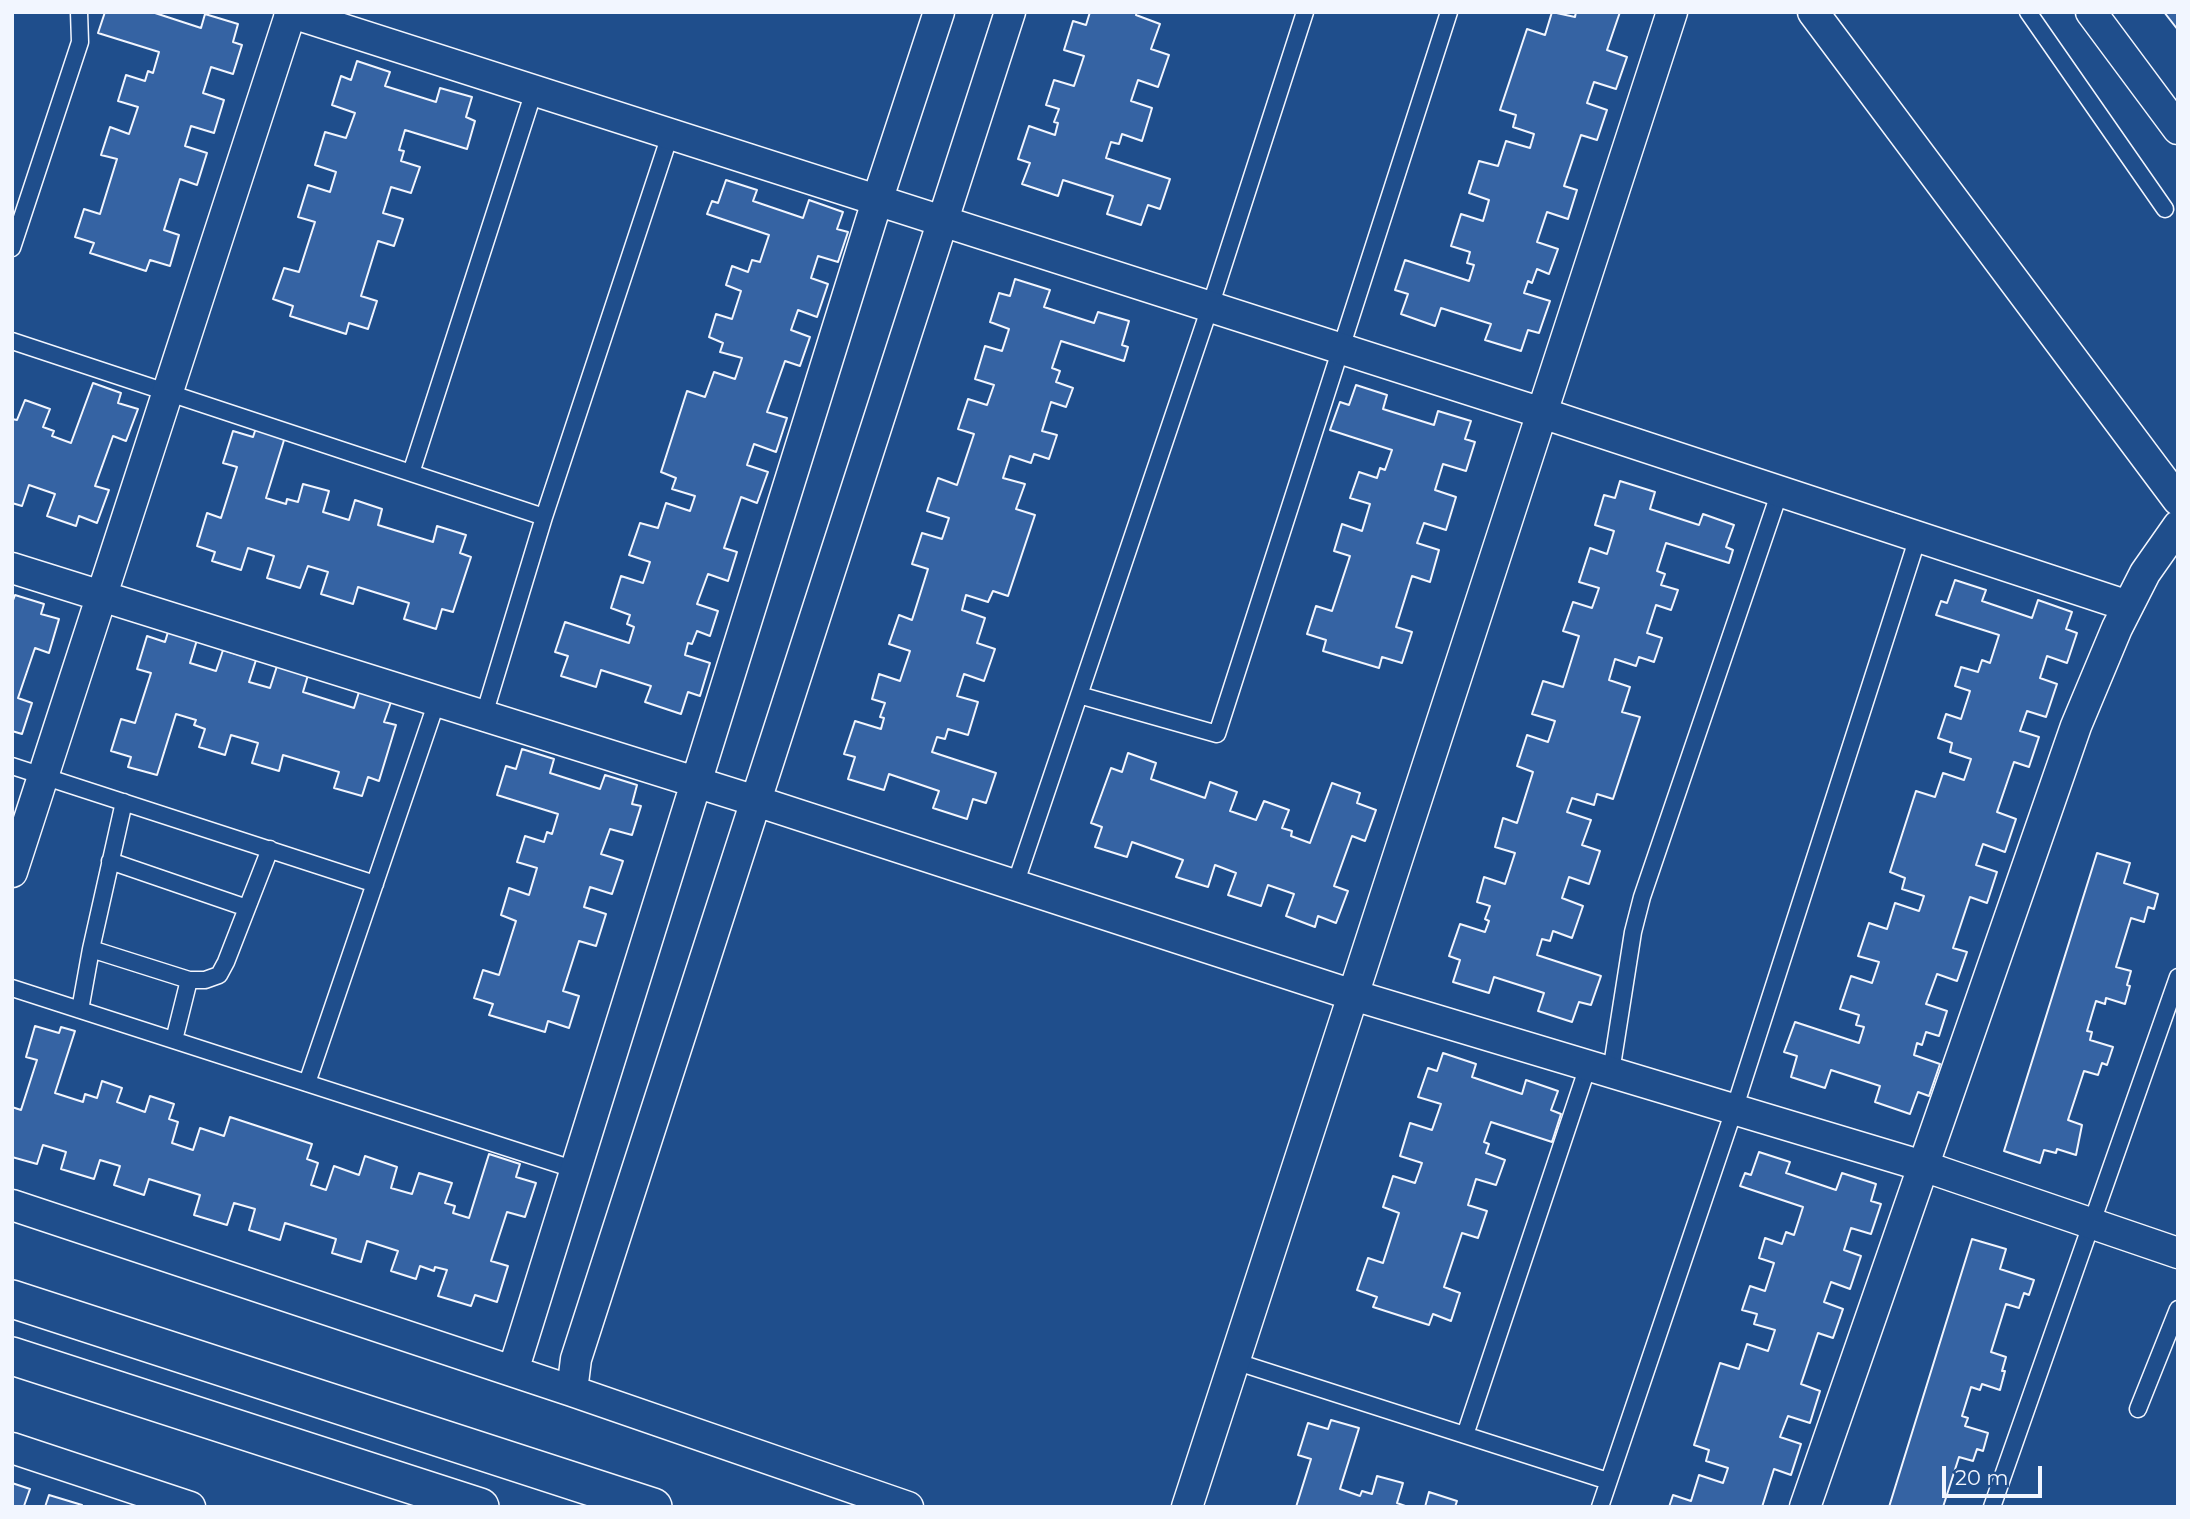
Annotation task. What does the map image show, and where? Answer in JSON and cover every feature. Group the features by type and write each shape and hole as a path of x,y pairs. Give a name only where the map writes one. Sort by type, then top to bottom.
{"street":[{"path":"12,872 291,12 1542,413 2128,606"},
{"path":"513,1371 877,201 939,12"},
{"path":"572,1391 576,1359 1010,12"},
{"path":"1187,1507 1672,12"},
{"path":"1813,12 2178,500"},
{"path":"2091,12 2178,129"},
{"path":"1805,1507 2076,726 2128,606 2145,573 2178,526"},
{"path":"12,568 697,782 1353,995 1923,1166 2178,1253"},
{"path":"12,1205 513,1371 908,1507"},
{"path":"12,1298 653,1507"},
{"path":"12,1356 480,1507"},
{"path":"12,1448 190,1507"}],"lane":[{"path":"12,248 80,42 79,12"},
{"path":"1015,885 1210,307 1305,12"},
{"path":"1079,695 1217,734 1448,12"},
{"path":"2028,12 2165,209"},
{"path":"411,473 534,91"},
{"path":"484,715 544,517 670,135"},
{"path":"12,341 544,517"},
{"path":"1465,1435 1599,1069 1642,897 1780,491"},
{"path":"1600,1507 1734,1110 1918,537"},
{"path":"307,1083 437,701"},
{"path":"12,766 375,884"},
{"path":"80,1010 124,802"},
{"path":"91,949 189,980 205,980 219,975 270,849"},
{"path":"110,861 247,908"},
{"path":"1992,1507 2178,977"},
{"path":"174,1040 189,980"},
{"path":"12,988 576,1170"},
{"path":"2138,1409 2178,1310"},
{"path":"1234,1361 1608,1481"}],"building":[{"path":"105,12 152,12 201,28 205,14 238,24 233,42 242,45 233,74 211,67 203,93 224,100 214,133 191,126 185,146 207,153 197,185 180,179 164,230 179,235 170,266 150,260 146,271 90,253 94,243 75,237 84,209 100,214 117,159 101,155 110,127 129,134 138,107 118,101 126,75 145,81 148,71 153,73 159,52 98,33"},
{"path":"1090,12 1137,12 1136,15 1160,24 1151,49 1169,55 1158,87 1138,80 1131,101 1152,108 1142,141 1122,134 1119,144 1111,142 1106,158 1170,179 1160,209 1148,205 1141,225 1107,214 1113,196 1063,180 1058,196 1022,184 1030,163 1018,159 1029,126 1055,135 1058,123 1054,122 1059,109 1046,105 1054,80 1074,86 1084,56 1064,50 1073,21 1086,25"},
{"path":"1552,12 1575,17 1576,12 1620,12 1607,50 1627,57 1616,89 1594,82 1587,103 1607,110 1597,140 1581,135 1564,186 1577,190 1568,219 1547,212 1537,242 1558,249 1549,274 1537,269 1532,283 1528,281 1524,293 1550,301 1539,333 1528,330 1521,351 1485,340 1491,324 1441,308 1435,326 1401,314 1408,294 1395,290 1405,260 1469,281 1474,265 1467,263 1470,252 1451,246 1461,214 1483,221 1489,200 1469,193 1479,161 1498,166 1506,141 1530,148 1534,134 1513,127 1516,115 1500,110 1527,29 1545,35"},
{"path":"2164,12 2178,12 2178,30"},
{"path":"357,61 390,72 385,86 436,102 440,88 472,97 466,117 475,121 467,149 405,130 399,150 404,151 401,161 420,167 411,193 391,187 383,213 403,219 394,246 378,241 361,296 377,301 368,329 349,323 346,334 290,316 293,306 273,299 284,268 299,272 315,222 298,217 308,185 330,192 336,172 315,165 325,132 346,138 355,113 332,105 341,76 351,80"},
{"path":"726,180 757,190 753,201 803,218 809,200 843,212 837,229 848,232 838,262 818,256 811,278 828,284 817,317 798,310 791,330 810,337 800,366 785,361 767,412 787,418 776,452 754,444 747,465 768,472 757,503 741,497 724,548 737,552 728,581 708,574 697,604 718,611 710,636 697,631 692,644 688,643 685,655 710,663 700,696 688,692 681,714 645,702 651,686 601,670 596,687 561,676 568,656 555,652 565,622 629,643 634,627 627,624 630,615 611,608 621,576 643,583 650,562 629,555 640,523 658,528 666,503 690,511 695,496 672,489 676,478 661,472 687,391 705,397 714,372 735,379 742,358 720,352 723,343 709,337 716,314 732,319 741,291 726,285 732,266 748,272 752,260 760,262 769,235 707,214 712,201 718,203"},
{"path":"1015,279 1050,290 1044,307 1094,323 1098,312 1129,321 1122,345 1128,347 1124,361 1061,341 1052,368 1060,371 1056,382 1073,388 1066,407 1051,402 1042,431 1057,435 1049,459 1034,454 1031,463 1010,456 1003,478 1025,484 1016,509 1035,515 1008,596 993,591 988,602 966,595 962,610 985,618 977,643 995,649 984,681 964,674 957,696 978,702 968,735 948,729 945,739 937,737 932,752 996,773 986,803 973,799 967,819 933,808 939,791 889,774 884,790 848,779 855,757 844,754 855,721 881,729 884,718 880,717 885,703 872,699 879,674 900,681 910,651 889,644 899,615 912,620 928,569 912,564 922,533 942,539 949,518 927,511 938,478 957,485 974,434 958,429 968,399 987,405 994,385 975,379 985,346 1002,351 1009,329 990,322 999,293 1010,296"},
{"path":"93,383 121,393 118,403 138,409 126,441 113,436 95,486 109,490 97,523 79,516 76,526 47,516 55,494 29,485 22,506 12,503 12,419 17,420 25,400 50,409 43,427 54,431 52,436 71,443"},
{"path":"1356,385 1387,395 1383,409 1434,425 1438,411 1471,421 1465,439 1475,442 1466,471 1443,464 1435,490 1456,497 1446,530 1424,523 1417,543 1439,550 1430,582 1412,576 1396,627 1412,632 1402,663 1382,657 1379,668 1323,651 1326,640 1307,634 1316,606 1332,611 1350,556 1334,551 1342,524 1362,531 1370,504 1350,498 1359,472 1377,478 1380,468 1385,470 1392,450 1330,430 1340,402 1349,405"},
{"path":"256,428 285,437 266,498 286,504 287,499 298,502 303,484 329,491 323,512 349,520 355,500 382,509 378,525 433,542 437,526 466,535 460,553 471,557 453,612 442,609 436,629 404,619 409,603 358,587 353,604 321,594 328,572 308,566 300,588 267,578 274,556 248,548 241,570 212,561 215,552 197,546 207,513 221,518 237,467 223,463 233,431 253,437"},
{"path":"1620,481 1655,492 1650,509 1699,525 1703,514 1734,525 1726,547 1733,550 1729,563 1666,543 1657,571 1665,574 1661,585 1678,590 1671,610 1656,605 1647,633 1662,638 1654,662 1639,657 1636,666 1615,659 1609,680 1630,687 1622,712 1640,717 1613,799 1597,794 1594,805 1572,798 1567,812 1591,820 1582,845 1600,851 1589,884 1569,877 1562,898 1583,906 1572,938 1553,931 1550,941 1542,939 1537,955 1601,976 1591,1005 1579,1002 1572,1022 1538,1011 1544,993 1494,977 1489,993 1453,982 1460,960 1449,956 1460,924 1485,932 1489,921 1485,919 1490,906 1477,902 1484,877 1505,884 1515,853 1495,847 1503,818 1517,823 1533,772 1517,766 1527,735 1548,742 1555,721 1532,714 1543,681 1563,687 1579,636 1563,631 1573,602 1592,608 1599,588 1579,582 1590,548 1607,554 1614,531 1595,525 1604,495 1615,498"},
{"path":"1955,580 1986,590 1982,601 2032,618 2038,600 2072,612 2066,629 2077,633 2067,663 2047,656 2040,678 2057,684 2046,717 2027,711 2020,731 2039,737 2029,767 2014,762 1997,812 2016,819 2005,852 1983,844 1976,865 1997,872 1987,903 1970,897 1953,948 1967,952 1957,981 1937,974 1926,1004 1947,1011 1939,1036 1926,1032 1922,1045 1917,1043 1914,1055 1940,1064 1929,1096 1918,1092 1910,1114 1875,1102 1880,1086 1831,1070 1825,1088 1791,1077 1797,1056 1784,1052 1795,1022 1859,1043 1864,1027 1856,1025 1859,1015 1840,1009 1851,976 1872,983 1879,962 1858,956 1869,923 1887,929 1895,903 1919,911 1924,896 1902,889 1905,878 1890,872 1916,791 1935,797 1943,773 1964,780 1971,759 1950,752 1952,743 1938,738 1946,714 1961,719 1970,691 1955,686 1961,667 1978,672 1982,660 1990,663 1999,635 1936,615 1941,601 1947,603"},
{"path":"15,595 44,604 41,614 59,619 49,653 35,648 18,698 32,703 22,734 12,731 12,603"},
{"path":"168,632 197,640 190,663 216,671 223,650 256,660 249,682 270,688 277,666 308,675 303,692 354,708 359,692 391,702 384,722 396,725 379,781 368,777 362,796 334,788 339,772 283,755 279,771 252,763 258,743 231,735 225,755 199,747 205,729 194,725 196,720 176,714 157,775 128,767 131,757 111,751 121,719 135,723 151,673 137,669 147,636 165,642"},
{"path":"522,749 554,759 550,773 600,789 605,775 637,785 632,804 641,806 632,835 610,829 601,854 623,861 612,894 590,887 584,907 606,914 596,946 579,941 563,991 579,996 569,1028 548,1021 545,1032 489,1015 493,1004 474,998 483,970 499,975 516,921 501,915 509,888 529,895 537,868 517,862 525,836 544,842 547,832 552,834 558,814 497,795 506,766 516,769"},
{"path":"1128,753 1156,763 1151,779 1205,798 1210,782 1237,792 1230,811 1256,820 1264,801 1289,810 1282,828 1292,831 1291,836 1310,843 1332,783 1360,793 1357,803 1376,810 1365,841 1352,836 1334,886 1348,891 1336,923 1318,916 1315,927 1286,916 1294,894 1268,885 1261,906 1228,895 1236,873 1215,865 1208,887 1176,877 1183,860 1132,842 1127,857 1095,847 1102,827 1091,823 1111,768 1122,772"},
{"path":"2097,853 2130,863 2124,883 2158,894 2154,909 2148,907 2144,922 2131,918 2116,967 2131,971 2125,1004 2106,998 2105,1004 2096,1001 2087,1031 2092,1032 2090,1040 2113,1047 2107,1065 2102,1063 2098,1075 2084,1071 2068,1120 2082,1125 2076,1155 2057,1149 2056,1153 2044,1150 2040,1163 2004,1151"},
{"path":"35,1026 59,1033 61,1027 75,1031 55,1093 83,1102 85,1094 97,1098 102,1081 122,1088 117,1102 145,1112 150,1096 174,1104 169,1119 178,1122 172,1143 193,1150 200,1128 224,1136 230,1117 312,1144 307,1159 318,1163 311,1185 326,1190 334,1166 359,1175 365,1156 397,1167 391,1188 412,1194 419,1173 452,1183 445,1203 455,1206 453,1213 469,1218 489,1154 520,1164 516,1177 536,1183 525,1217 507,1212 491,1261 508,1266 497,1302 475,1295 471,1306 438,1296 447,1270 435,1267 434,1271 420,1266 416,1279 391,1271 398,1251 367,1241 361,1262 332,1253 336,1239 285,1223 280,1240 249,1230 255,1209 234,1203 227,1225 194,1215 200,1195 149,1179 144,1195 114,1185 120,1166 100,1160 94,1179 61,1169 66,1152 43,1145 37,1164 12,1157 12,1107 21,1110 37,1060 26,1057"},
{"path":"1443,1053 1476,1064 1472,1077 1522,1094 1526,1080 1558,1091 1551,1110 1561,1114 1552,1142 1491,1122 1484,1142 1489,1144 1486,1153 1505,1160 1496,1185 1476,1179 1468,1205 1487,1211 1478,1238 1462,1233 1444,1287 1460,1293 1451,1321 1433,1314 1429,1325 1373,1307 1377,1297 1357,1290 1368,1258 1383,1263 1399,1213 1383,1207 1393,1176 1415,1183 1422,1163 1400,1156 1410,1123 1432,1130 1441,1104 1418,1097 1428,1068 1437,1071"},
{"path":"1759,1152 1790,1162 1786,1173 1836,1190 1842,1173 1876,1184 1871,1201 1881,1204 1871,1234 1851,1228 1844,1250 1861,1256 1850,1289 1831,1282 1824,1302 1843,1309 1833,1338 1818,1333 1801,1384 1820,1391 1810,1423 1788,1416 1780,1437 1801,1444 1791,1475 1774,1469 1762,1507 1669,1507 1673,1495 1691,1501 1699,1475 1723,1483 1728,1468 1706,1461 1709,1450 1694,1445 1720,1363 1739,1369 1747,1344 1768,1351 1775,1330 1754,1324 1757,1314 1742,1310 1750,1286 1765,1291 1774,1263 1759,1258 1765,1238 1782,1244 1786,1232 1794,1235 1803,1207 1740,1186 1745,1173 1751,1175"},
{"path":"1972,1239 2006,1249 2000,1269 2034,1280 2029,1295 2024,1293 2019,1308 2006,1304 1991,1352 2006,1357 2000,1390 1982,1384 1980,1390 1971,1387 1962,1416 1968,1418 1965,1426 1988,1433 1983,1451 1977,1449 1973,1461 1959,1457 1943,1507 1889,1507"},
{"path":"1331,1420 1359,1428 1340,1489 1360,1496 1362,1491 1372,1494 1377,1476 1403,1483 1397,1503 1408,1507 1296,1507 1311,1459 1298,1455 1308,1423 1328,1429"},
{"path":"12,1483 30,1489 24,1506 28,1507 12,1507"},
{"path":"1429,1492 1457,1501 1455,1507 1425,1507"},
{"path":"49,1495 82,1505 82,1507 45,1507"}]}
